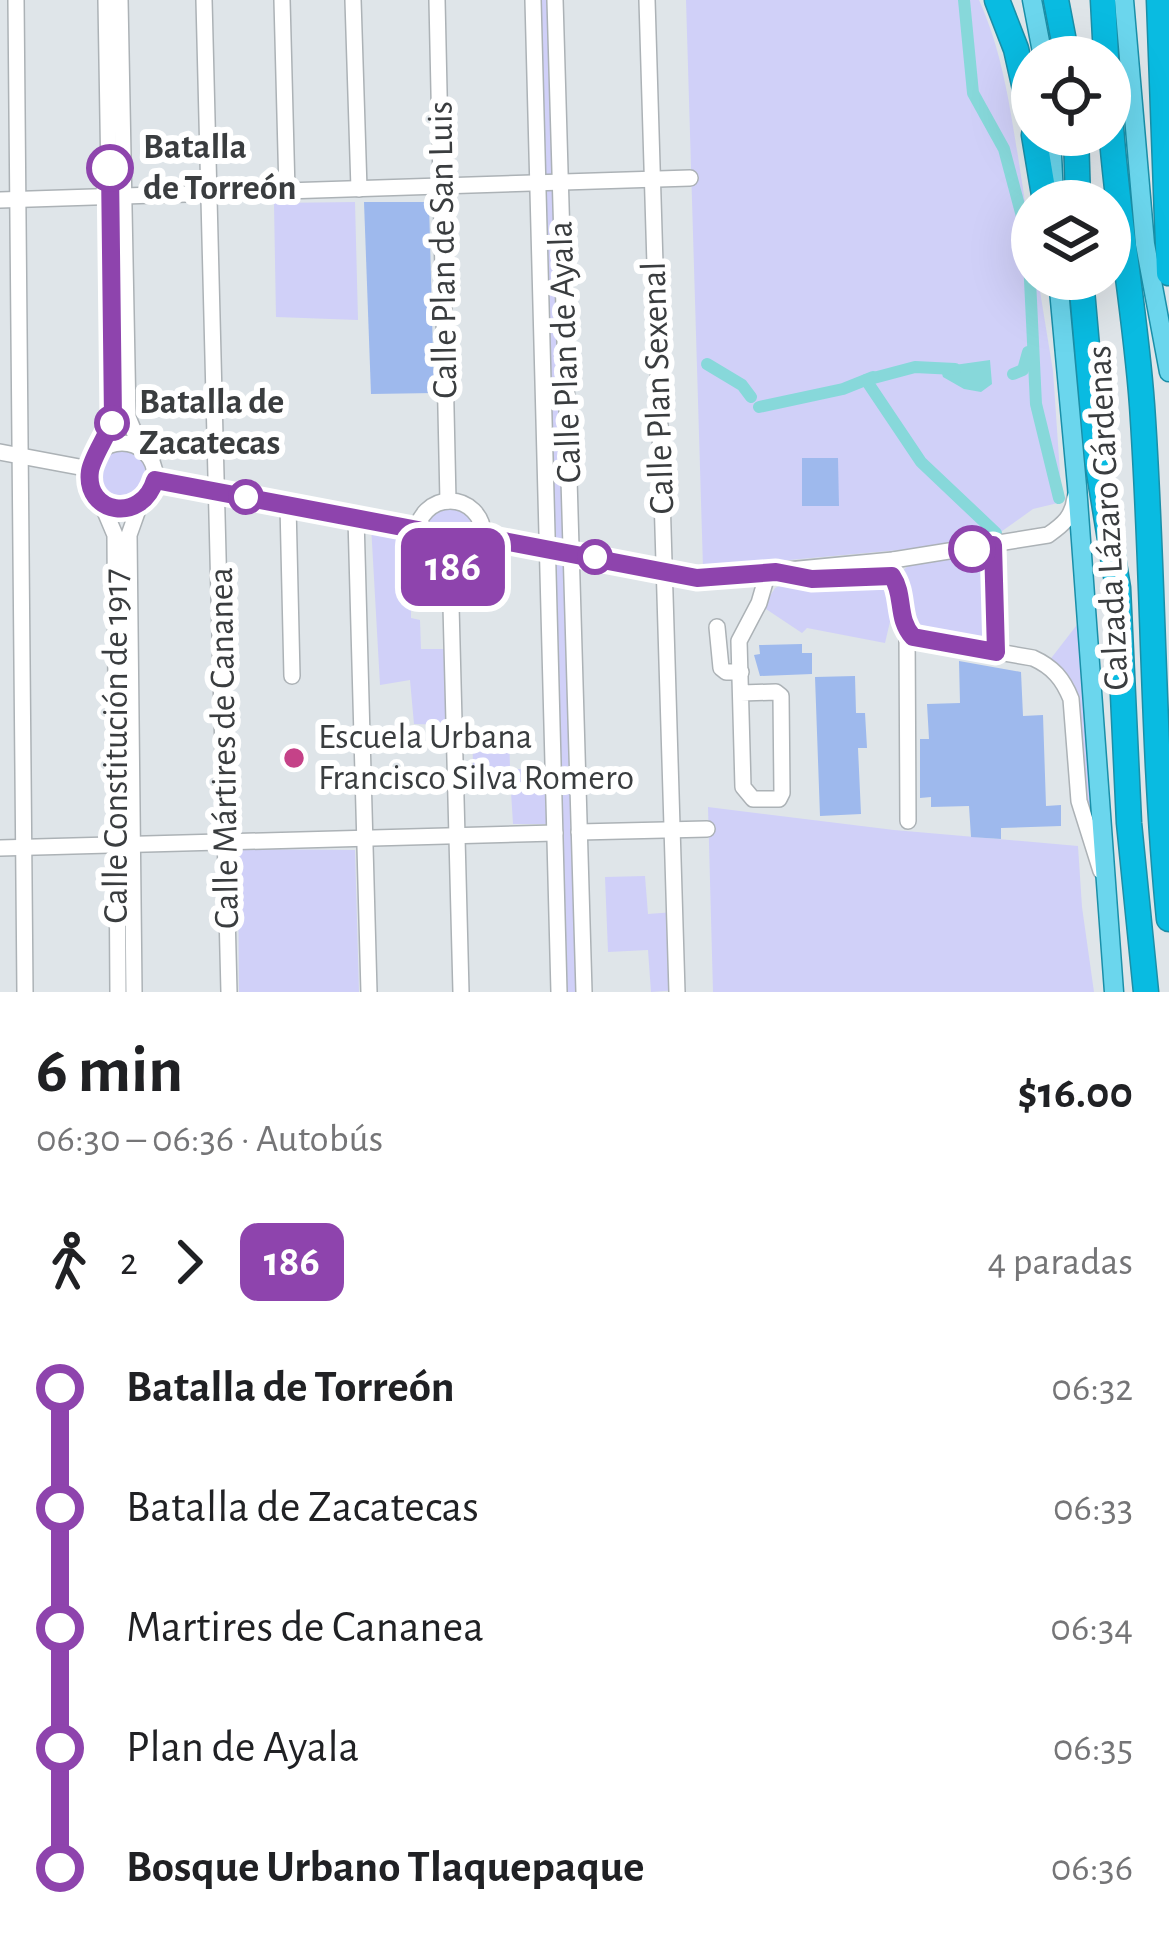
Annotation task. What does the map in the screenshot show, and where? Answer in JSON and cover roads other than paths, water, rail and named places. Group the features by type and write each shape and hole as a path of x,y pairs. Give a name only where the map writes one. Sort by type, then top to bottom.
{"highway":[{"path":"997,0 1011,36"},
{"path":"1103,0 1105,36"},
{"path":"1159,0 1169,273"},
{"path":"1057,6 1063,36"},
{"name":"Calzada Lázaro Cárdenas","path":"1113,156 1142,403 1161,840 1169,919"},
{"name":"Calzada Lázaro Cárdenas","path":"1083,300 1097,460 1118,588 1130,823 1146,992"}],"main road":[{"path":"1032,0 1039,36"},
{"name":"Calzada Lázaro Cárdenas","path":"1124,0 1145,244 1169,372"},
{"name":"Calzada Lázaro Cárdenas","path":"1060,300 1114,992"}],"street":[{"path":"16,0 9,199 20,456 25,992"},
{"path":"106,0 118,196 128,417 152,463 155,480 140,504 120,509 101,502 91,487 90,469 113,419 118,196 120,0"},
{"name":"Calle Mártires de Cananea","path":"204,0 229,992"},
{"path":"282,0 287,191"},
{"path":"353,0 359,189"},
{"name":"Calle Plan de San Luis","path":"437,0 448,501"},
{"name":"Calle Plan de Ayala","path":"533,0 559,992"},
{"name":"Calle Plan de Ayala","path":"555,0 584,992"},
{"name":"Calle Plan Sexenal","path":"646,0 677,992"},
{"path":"9,199 690,178"},
{"path":"102,451 121,443 141,449"},
{"path":"0,452 90,469"},
{"path":"155,480 418,530"},
{"path":"483,537 703,578 893,568 1048,535 1074,510 1077,486"},
{"path":"448,501 474,511 483,537 472,558 450,567 426,556 418,530 428,510 448,501"},
{"name":"Calle Constitución de 1917","path":"101,502 115,536 134,992"},
{"name":"Calle Constitución de 1917","path":"118,992 129,535 140,504"},
{"path":"288,505 292,676"},
{"path":"356,518 369,992"},
{"path":"993,545 996,652"},
{"path":"450,567 461,992"},
{"path":"893,568 907,631 908,821"},
{"path":"741,693 776,692 781,696 779,800 753,799 742,787 740,636 772,572"},
{"path":"717,627 721,668 741,672"},
{"path":"907,631 920,640 1047,665 1065,684 1072,699 1079,801 1104,880"},
{"path":"579,832 707,829"},
{"path":"0,848 556,833"}],"waterway":[{"path":"964,0 973,93 1004,149 1028,239 1036,404 1059,498"},
{"path":"1013,374 1023,370 1028,352"},
{"path":"707,364 742,385 751,397"},
{"path":"955,369 915,367 866,380 921,462 996,533"},
{"path":"759,407 843,389 873,377"}],"place":[{"name":"Batalla de Torreón","path":"110,168"},
{"name":"Batalla de Zacatecas","path":"112,423"},
{"name":"Escuela Urbana Francisco Silva Romero","path":"294,758"}]}
